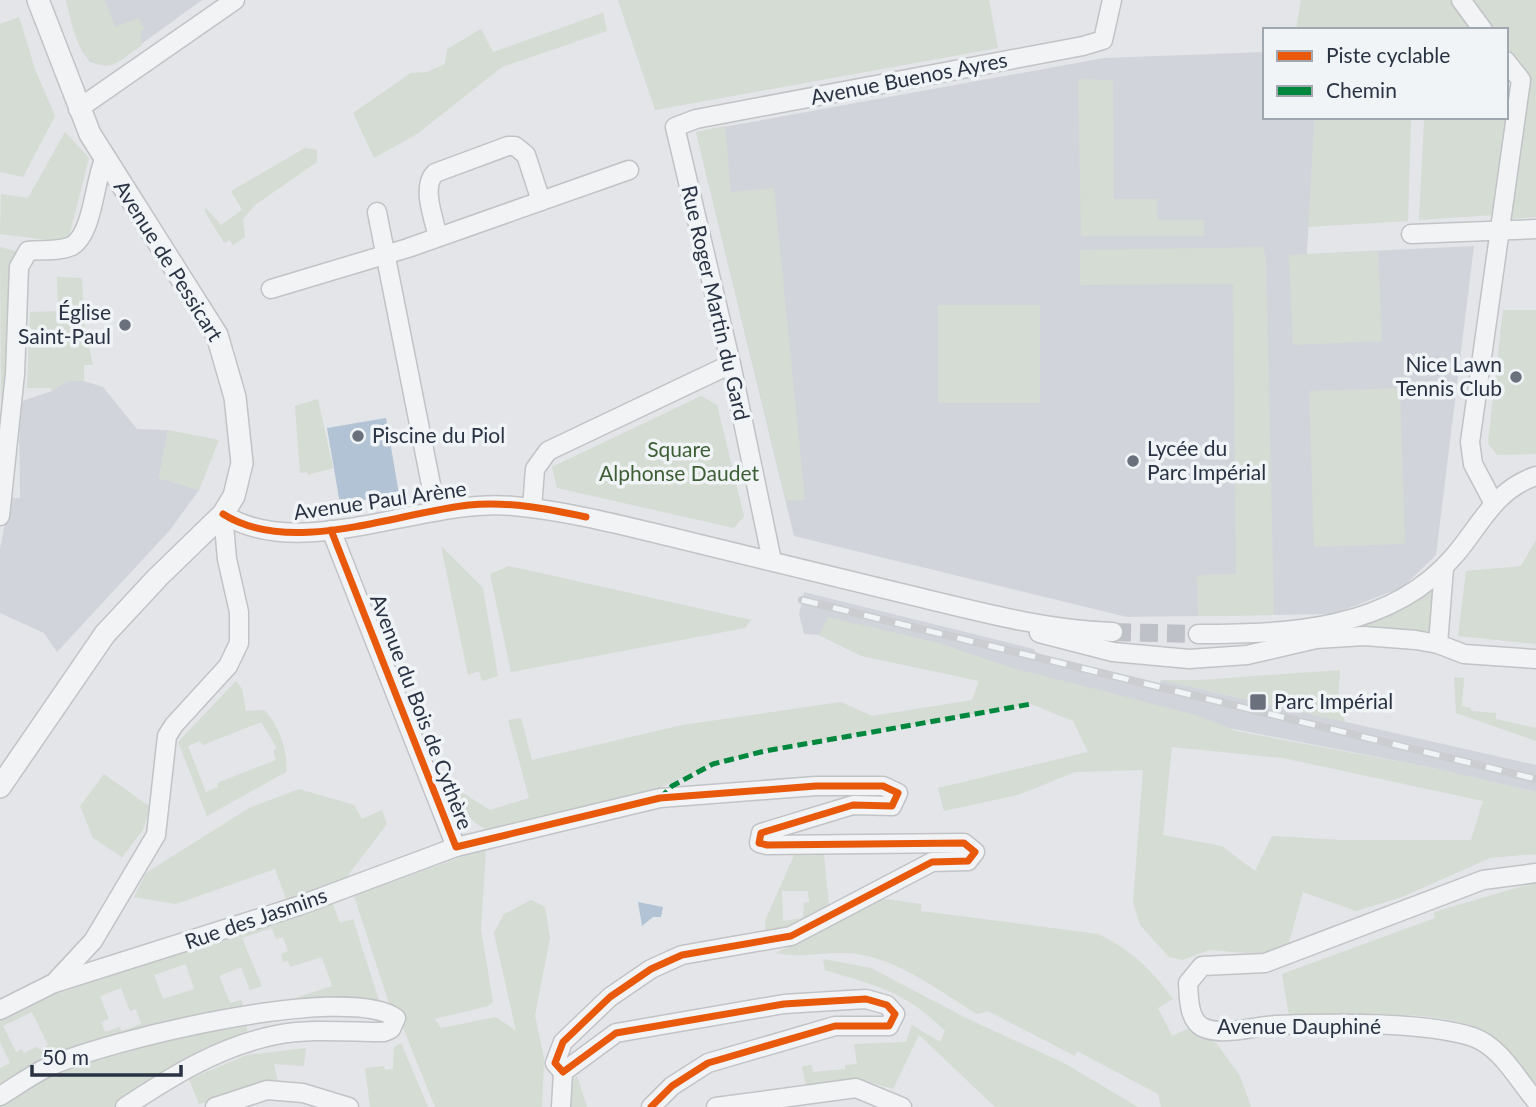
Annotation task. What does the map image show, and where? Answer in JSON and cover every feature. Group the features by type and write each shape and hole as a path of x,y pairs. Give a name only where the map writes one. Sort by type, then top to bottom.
{"street":[{"name":"Avenue de Pessicart","path":"0,786 105,634 158,577 223,514 234,496 242,463 237,407 226,360 202,309 104,160 78,109 37,0"},
{"path":"78,109 234,0"},
{"name":"Avenue Buenos Ayres","path":"675,127 696,119 1083,46 1103,40 1112,0"},
{"path":"1461,0 1482,28"},
{"path":"1493,502 1473,464 1470,442 1521,80 1508,64"},
{"name":"Rue Roger Martin du Gard","path":"675,127 731,364 772,561"},
{"path":"438,237 429,190 430,177 508,146 522,149 526,155 541,201"},
{"path":"0,516 15,374 22,258 28,251 71,246 82,237 88,222 96,177 104,160"},
{"path":"271,289 386,255 629,170"},
{"path":"377,212 436,510"},
{"path":"1410,234 1536,229"},
{"path":"532,508 535,470 548,451 731,364"},
{"path":"1198,634 1253,634 1361,617 1404,600 1444,568 1493,502 1514,485 1536,477"},
{"name":"Avenue Paul Arène","path":"223,514 256,530 331,530 472,505 532,508 772,561 1010,620 1114,632"},
{"path":"0,1010 54,983 93,941 156,835 167,736 235,655 239,643 239,612 227,559 223,514"},
{"name":"Avenue du Bois de Cythère","path":"331,530 456,848 660,798 816,786 883,786 898,793 892,806 853,805 761,833 760,843 964,844 975,852 968,861 932,862 791,936 682,955 651,969 610,997 563,1042 555,1063 563,1072"},
{"path":"1438,643 1444,568"},
{"name":"Avenue Paul Arène","path":"1010,620 1043,634 1091,648 1189,659 1247,656 1294,643 1364,636 1438,643 1464,654 1536,659"},
{"name":"Rue des Jasmins","path":"54,983 298,906 456,848"},
{"name":"Avenue Dauphiné","path":"1536,873 1483,880 1265,963 1202,966 1188,983 1192,1015 1201,1026 1218,1031 1273,1025 1350,1024 1474,1037 1502,1057 1536,1101"},
{"path":"561,1107 563,1072 616,1033 784,1004 866,999 887,1005 895,1014 889,1026 835,1027 708,1063 672,1086 651,1107"},
{"path":"0,1096 46,1068 181,1026 274,1010 363,1008 386,1011 396,1018 391,1029 384,1032 277,1034 230,1048 180,1072 125,1107"},
{"path":"716,1107 737,1102 769,1101 856,1088 902,1107"},
{"path":"215,1107 267,1090 303,1093 349,1107"}],"shaded area":[{"path":"66,0 202,0 114,64 101,65 90,62 82,51"},
{"path":"1263,52 1263,119 1315,119 1307,254 1474,246 1436,555 1403,587 1334,614 1127,617 794,536 696,132 1104,58"},
{"path":"67,381 84,381 103,387 137,429 168,430 159,478 199,490 170,530 57,652 44,633 0,613 0,549 10,498 20,498 19,402 52,391"},
{"path":"804,592 1034,649 1038,656 1160,684 1161,680 1536,765 1536,792 1428,767 862,656 819,635 804,634 799,614"}],"green space":[{"path":"66,0 105,0 115,27 139,18 144,29 140,31 142,45 114,64 102,65 93,62 79,45"},
{"path":"618,0 989,0 998,48 655,110"},
{"path":"1301,0 1454,0 1473,28 1296,28"},
{"path":"1467,0 1536,0 1536,217 1510,219 1527,76 1508,52 1508,28 1488,28"},
{"path":"603,13 607,31 502,67 417,134 374,158 353,113 411,73 427,72 445,64 447,49 481,29 493,52"},
{"path":"19,17 35,69 55,116 23,177 0,172 0,24"},
{"path":"1078,79 1113,80 1114,199 1157,199 1157,220 1204,220 1204,236 1081,236"},
{"path":"1508,87 1509,107 1508,125 1494,215 1419,220 1424,120 1411,120 1408,221 1308,227 1315,119 1508,119"},
{"path":"725,126 731,192 774,188 805,500 786,501 696,132"},
{"path":"65,132 89,158 69,237 56,241 0,234 1,194 28,198"},
{"path":"305,148 317,150 317,162 255,205 243,219 245,237 233,245 230,240 224,243 204,210 206,208 221,225 242,210 231,191"},
{"path":"0,247 16,251 6,401 1,401"},
{"path":"1263,247 1266,258 1274,615 1198,616 1197,575 1236,574 1233,284 1080,285 1080,250"},
{"path":"1378,251 1382,341 1293,345 1289,255"},
{"path":"57,277 82,278 85,330 93,365 84,365 84,381 67,381 52,391 51,388 27,388 30,312 58,311"},
{"path":"938,305 1040,305 1040,403 938,403"},
{"name":"Nice Lawn Tennis Club","path":"1503,310 1536,310 1536,454 1497,455 1488,443"},
{"path":"1400,388 1405,544 1314,547 1309,391"},
{"name":"Square Alphonse Daudet","path":"701,396 717,405 744,516 734,528 557,488 552,467"},
{"path":"318,399 333,468 308,475 307,472 300,473 295,406"},
{"path":"168,430 219,440 199,490 159,478"},
{"path":"1536,540 1536,644 1458,636 1466,571 1521,566"},
{"path":"441,546 483,588 498,676 482,681 479,671 468,675"},
{"path":"509,566 751,620 745,628 511,672 490,574"},
{"path":"1428,591 1436,592 1433,631 1365,631 1364,623"},
{"path":"828,617 939,643 1009,667 1196,715 1236,731 1428,767 1536,792 1536,854 1490,858 1402,897 1356,911 1303,892 1288,946 1259,954 1209,950 1183,960 1169,957 1140,925 1133,902 1143,770 1075,772 1018,795 944,811 938,788 1088,752 1073,721 1031,704 765,751 713,764 646,794 489,830 476,824 465,810 458,790 490,810 529,798 508,720 521,718 532,760 682,725 841,702 872,716 972,700 979,681 862,656 819,635","holes":["1172,747 1283,758 1483,801 1471,840 1342,840 1272,836 1255,871 1222,846 1163,835"]},
{"path":"1340,670 1338,702 1345,722 1161,680 1200,680"},
{"path":"1454,677 1464,678 1462,706 1471,708 1471,711 1496,713 1496,719 1536,728 1536,741 1456,713"},
{"path":"236,681 242,689 246,711 264,710 274,722 284,747 286,772 207,816 178,742","holes":["261,722 277,748 273,751 276,760 217,783 218,787 206,792 188,746 200,741 203,745"]},
{"path":"104,774 150,807 143,830 122,857 93,838 80,806"},
{"path":"299,789 354,805 362,819 382,810 387,824 342,883 287,901 275,869 176,904 134,897 146,873 249,808"},
{"path":"486,848 481,930 493,1002 488,1006 435,1019 441,1028 496,1017 516,1031 494,933 504,914 531,900 545,907 550,938 535,1015 544,1059 542,1107 435,1107 398,1015 389,1003 354,896"},
{"path":"795,853 824,853 829,908 766,937 765,921","holes":["782,891 808,891 809,902 804,903 803,918 783,921"]},
{"path":"1536,882 1536,1085 1499,1042 1464,1023 1416,1016 1289,1016 1282,974 1435,918 1434,912"},
{"path":"879,898 921,904 921,911 1098,934 1110,940 1140,961 1173,999 1158,1008 1172,1036 1190,1028 1217,1044 1240,1076 1251,1107 1161,1107 1158,1094 1077,1051 1075,1056 988,1011 977,1014 920,978 889,963 873,957 847,953 776,953"},
{"path":"332,902 340,923 353,919 381,1007 257,1009 189,1016 133,1030 77,1049 0,1086 0,1068 10,1063 0,1042 0,1017 30,1003","holes":["272,928 276,939 283,937 288,951 281,954 283,962 288,961 290,967 322,957 332,986 295,998 244,1007 241,1000 230,1003 219,976 241,967 250,990 262,986 242,938","186,964 194,989 163,999 154,975","121,988 130,1011 136,1009 141,1024 122,1031 120,1027 105,1032 101,1022 109,1019 100,996","32,1012 48,1045 42,1050 36,1047 24,1053 22,1049 16,1052 3,1026"]},
{"path":"823,959 871,968 966,1018 1064,1063 1138,1107 995,1107 919,1035 893,1089 859,1079 807,1091 802,1066 812,1065 813,1072 845,1069 845,1065 857,1064 854,1044 906,1042 912,1025 940,1042 945,1031 903,998 825,970"},
{"path":"246,1020 248,1036 157,1078 115,1107 0,1107 0,1102 29,1086 119,1050"},
{"path":"401,1043 428,1107 370,1107 365,1068 384,1066 385,1070 393,1069 394,1047"},
{"path":"306,1048 304,1066 274,1064 278,1083 199,1104 189,1079 247,1055"},
{"path":"577,1076 587,1107 555,1107 554,1095"}],"water":[{"path":"386,418 399,494 340,504 327,428"},
{"path":"638,902 663,907 661,917 653,917 642,926"}],"tunnel":[{"path":"1113,632 1198,634"}],"railway":[{"path":"802,600 1536,779"}],"marked path":[{"path":"660,798 672,786 713,764 765,751 1031,704"}],"cycle path":[{"path":"223,514 250,526 280,532 344,529 440,509 484,504 528,506 586,517"},
{"path":"331,530 456,847 660,798 816,786 883,786 898,793 892,806 853,805 761,833 759,843 964,843 975,852 968,861 932,862 791,936 682,955 651,969 610,997 563,1042 555,1063 563,1072 616,1033 784,1004 866,999 887,1005 895,1014 889,1026 835,1026 708,1063 672,1086 651,1107"}],"place":[{"name":"Église Saint-Paul","path":"125,325"},
{"name":"Nice Lawn Tennis Club","path":"1516,377"},
{"name":"Piscine du Piol","path":"358,436"},
{"name":"Lycée du Parc Impérial","path":"1133,461"},
{"name":"Parc Impérial","path":"1258,702"}]}
